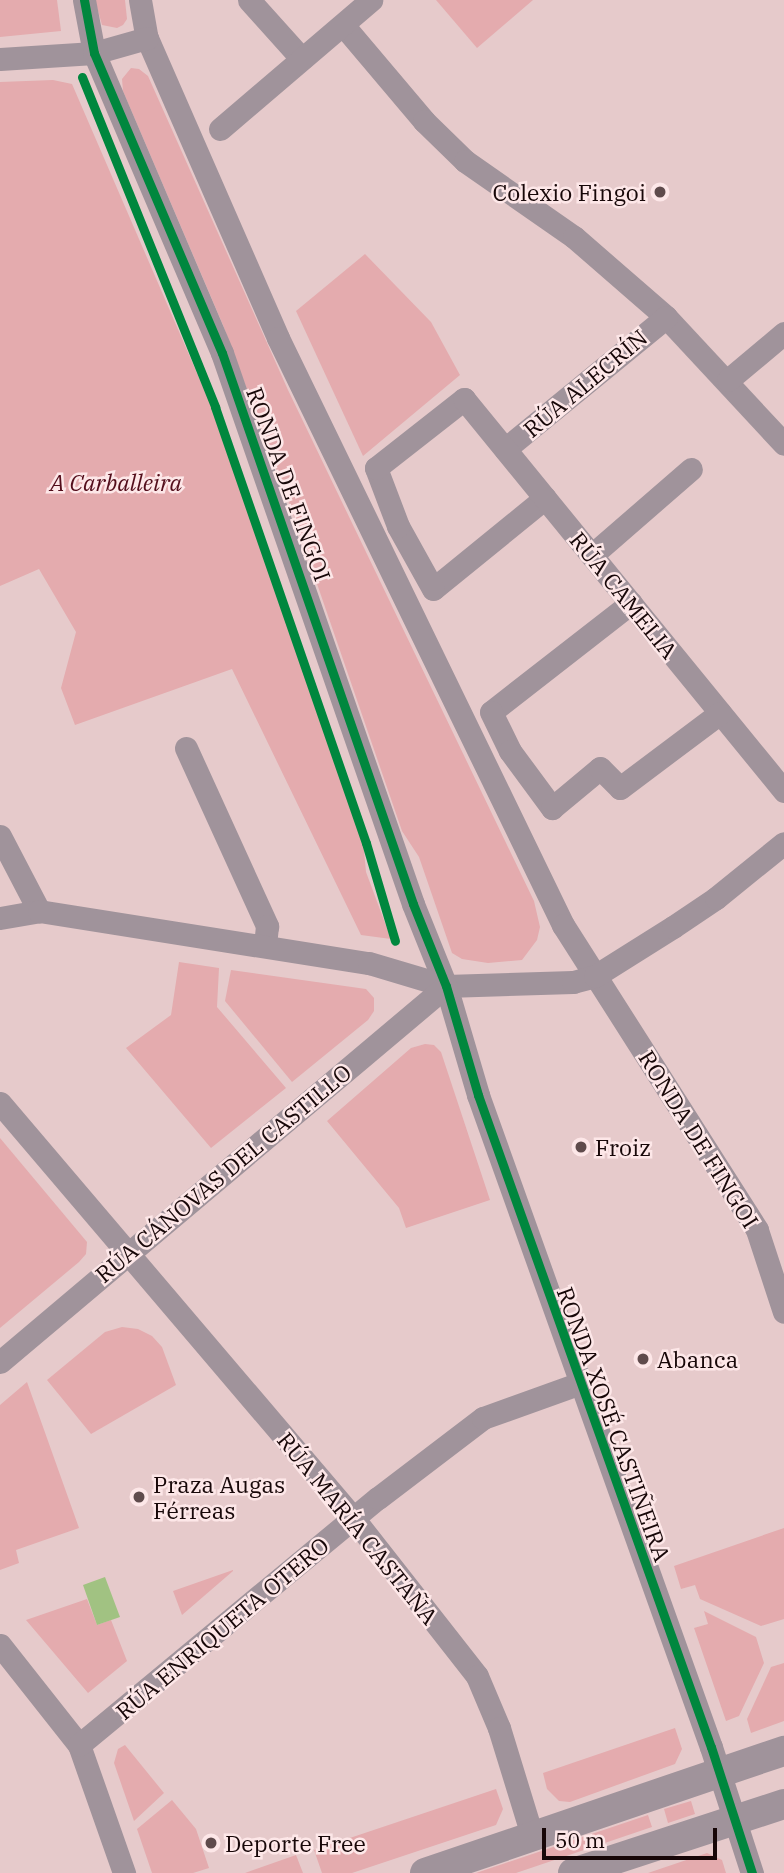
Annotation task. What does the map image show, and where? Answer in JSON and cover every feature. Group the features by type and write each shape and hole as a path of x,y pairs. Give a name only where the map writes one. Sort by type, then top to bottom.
{"street":[{"name":"RONDA DE FINGOI","path":"84,0 94,53 222,353 413,904 446,986"},
{"name":"RONDA DE FINGOI","path":"140,0 147,38 278,338 563,925 757,1230 784,1312"},
{"path":"249,0 302,59"},
{"path":"220,129 371,0"},
{"path":"343,25 424,121 465,161 574,237 666,317 784,444"},
{"path":"0,59 94,53 147,38"},
{"name":"RÚA ALECRÍN","path":"505,449 666,317"},
{"path":"727,380 784,333"},
{"name":"RÚA CAMELIA","path":"545,498 433,589 398,526 376,468 464,398 784,792"},
{"path":"592,555 691,469"},
{"path":"631,603 491,712 510,751 552,808 600,768 620,788 720,713"},
{"path":"186,748 267,926 265,946"},
{"path":"0,836 39,911"},
{"path":"0,918 39,911 369,963 446,986 573,982 595,976 716,898 784,843"},
{"name":"RÚA CÁNOVAS DEL CASTILLO","path":"0,1362 446,986"},
{"name":"RONDA XOSÉ CASTIÑEIRA","path":"446,986 478,1095 719,1772 752,1873"},
{"name":"RÚA MARÍA CASTAÑA","path":"0,1103 129,1251 354,1519 477,1676 499,1728 532,1835"},
{"name":"RÚA ENRIQUETA OTERO","path":"79,1745 354,1519 483,1418 580,1383"},
{"path":"0,1645 79,1745 124,1873"},
{"path":"425,1873 784,1751"},
{"path":"573,1873 784,1804"}],"green space":[{"path":"0,0 57,0 61,31 0,37"},
{"path":"95,0 125,0 127,19 123,25 117,28 102,25"},
{"path":"436,0 533,0 477,48"},
{"path":"131,68 139,69 148,76 288,390 534,901 540,927 537,940 522,960 488,963 462,959 452,953 419,857 402,831 292,511 223,325 123,91 122,79"},
{"name":"A Carballeira","path":"53,80 72,84 209,401 363,840 366,872 391,939 361,935 232,669 75,725 61,688 76,632 39,569 0,586 0,82"},
{"path":"365,254 431,322 460,375 363,456 296,311"},
{"path":"179,962 219,968 217,1007 286,1088 211,1148 126,1048 171,1015"},
{"path":"231,970 366,989 374,998 374,1011 368,1020 292,1082 225,1001"},
{"path":"425,1044 434,1045 441,1052 490,1200 406,1228 399,1208 327,1121 411,1048"},
{"path":"0,1138 87,1242 86,1254 79,1262 0,1328"},
{"path":"122,1327 138,1329 152,1336 162,1347 176,1385 91,1434 47,1380 105,1332"},
{"path":"27,1382 79,1528 16,1550 19,1563 0,1570 0,1405"},
{"path":"784,1528 784,1619 761,1626 700,1599 695,1585 681,1589 674,1566"},
{"path":"233,1571 182,1615 173,1591"},
{"path":"87,1599 97,1625 111,1620 127,1661 88,1693 26,1620"},
{"path":"704,1611 756,1637 764,1663 739,1716 726,1721 694,1628 708,1624"},
{"path":"784,1663 784,1721 751,1733 747,1719 771,1667"},
{"path":"675,1728 682,1749 675,1764 570,1802 559,1801 547,1789 543,1773"},
{"path":"125,1745 164,1793 134,1821 114,1763 118,1749"},
{"path":"496,1789 503,1809 496,1825 352,1873 322,1873 314,1850"},
{"path":"172,1800 196,1829 209,1868 193,1873 152,1873 137,1829"},
{"path":"691,1801 695,1814 668,1823 664,1809"},
{"path":"648,1815 652,1827 516,1873 476,1873"},
{"path":"707,1853 722,1860 726,1873 648,1873"},
{"path":"296,1855 303,1873 245,1873"}],"shaded area":[{"path":"105,1577 120,1617 97,1625 83,1585"}],"cycle path":[{"path":"84,0 94,53 222,353 413,904 446,986 478,1095 711,1747 752,1873"},
{"path":"82,77 215,407 366,843 395,941"}],"place":[{"name":"Colexio Fingoi","path":"660,192"},
{"name":"Froiz","path":"581,1147"},
{"name":"Abanca","path":"643,1359"},
{"name":"Praza Augas Férreas","path":"139,1497"},
{"name":"Deporte Free","path":"211,1843"}]}
